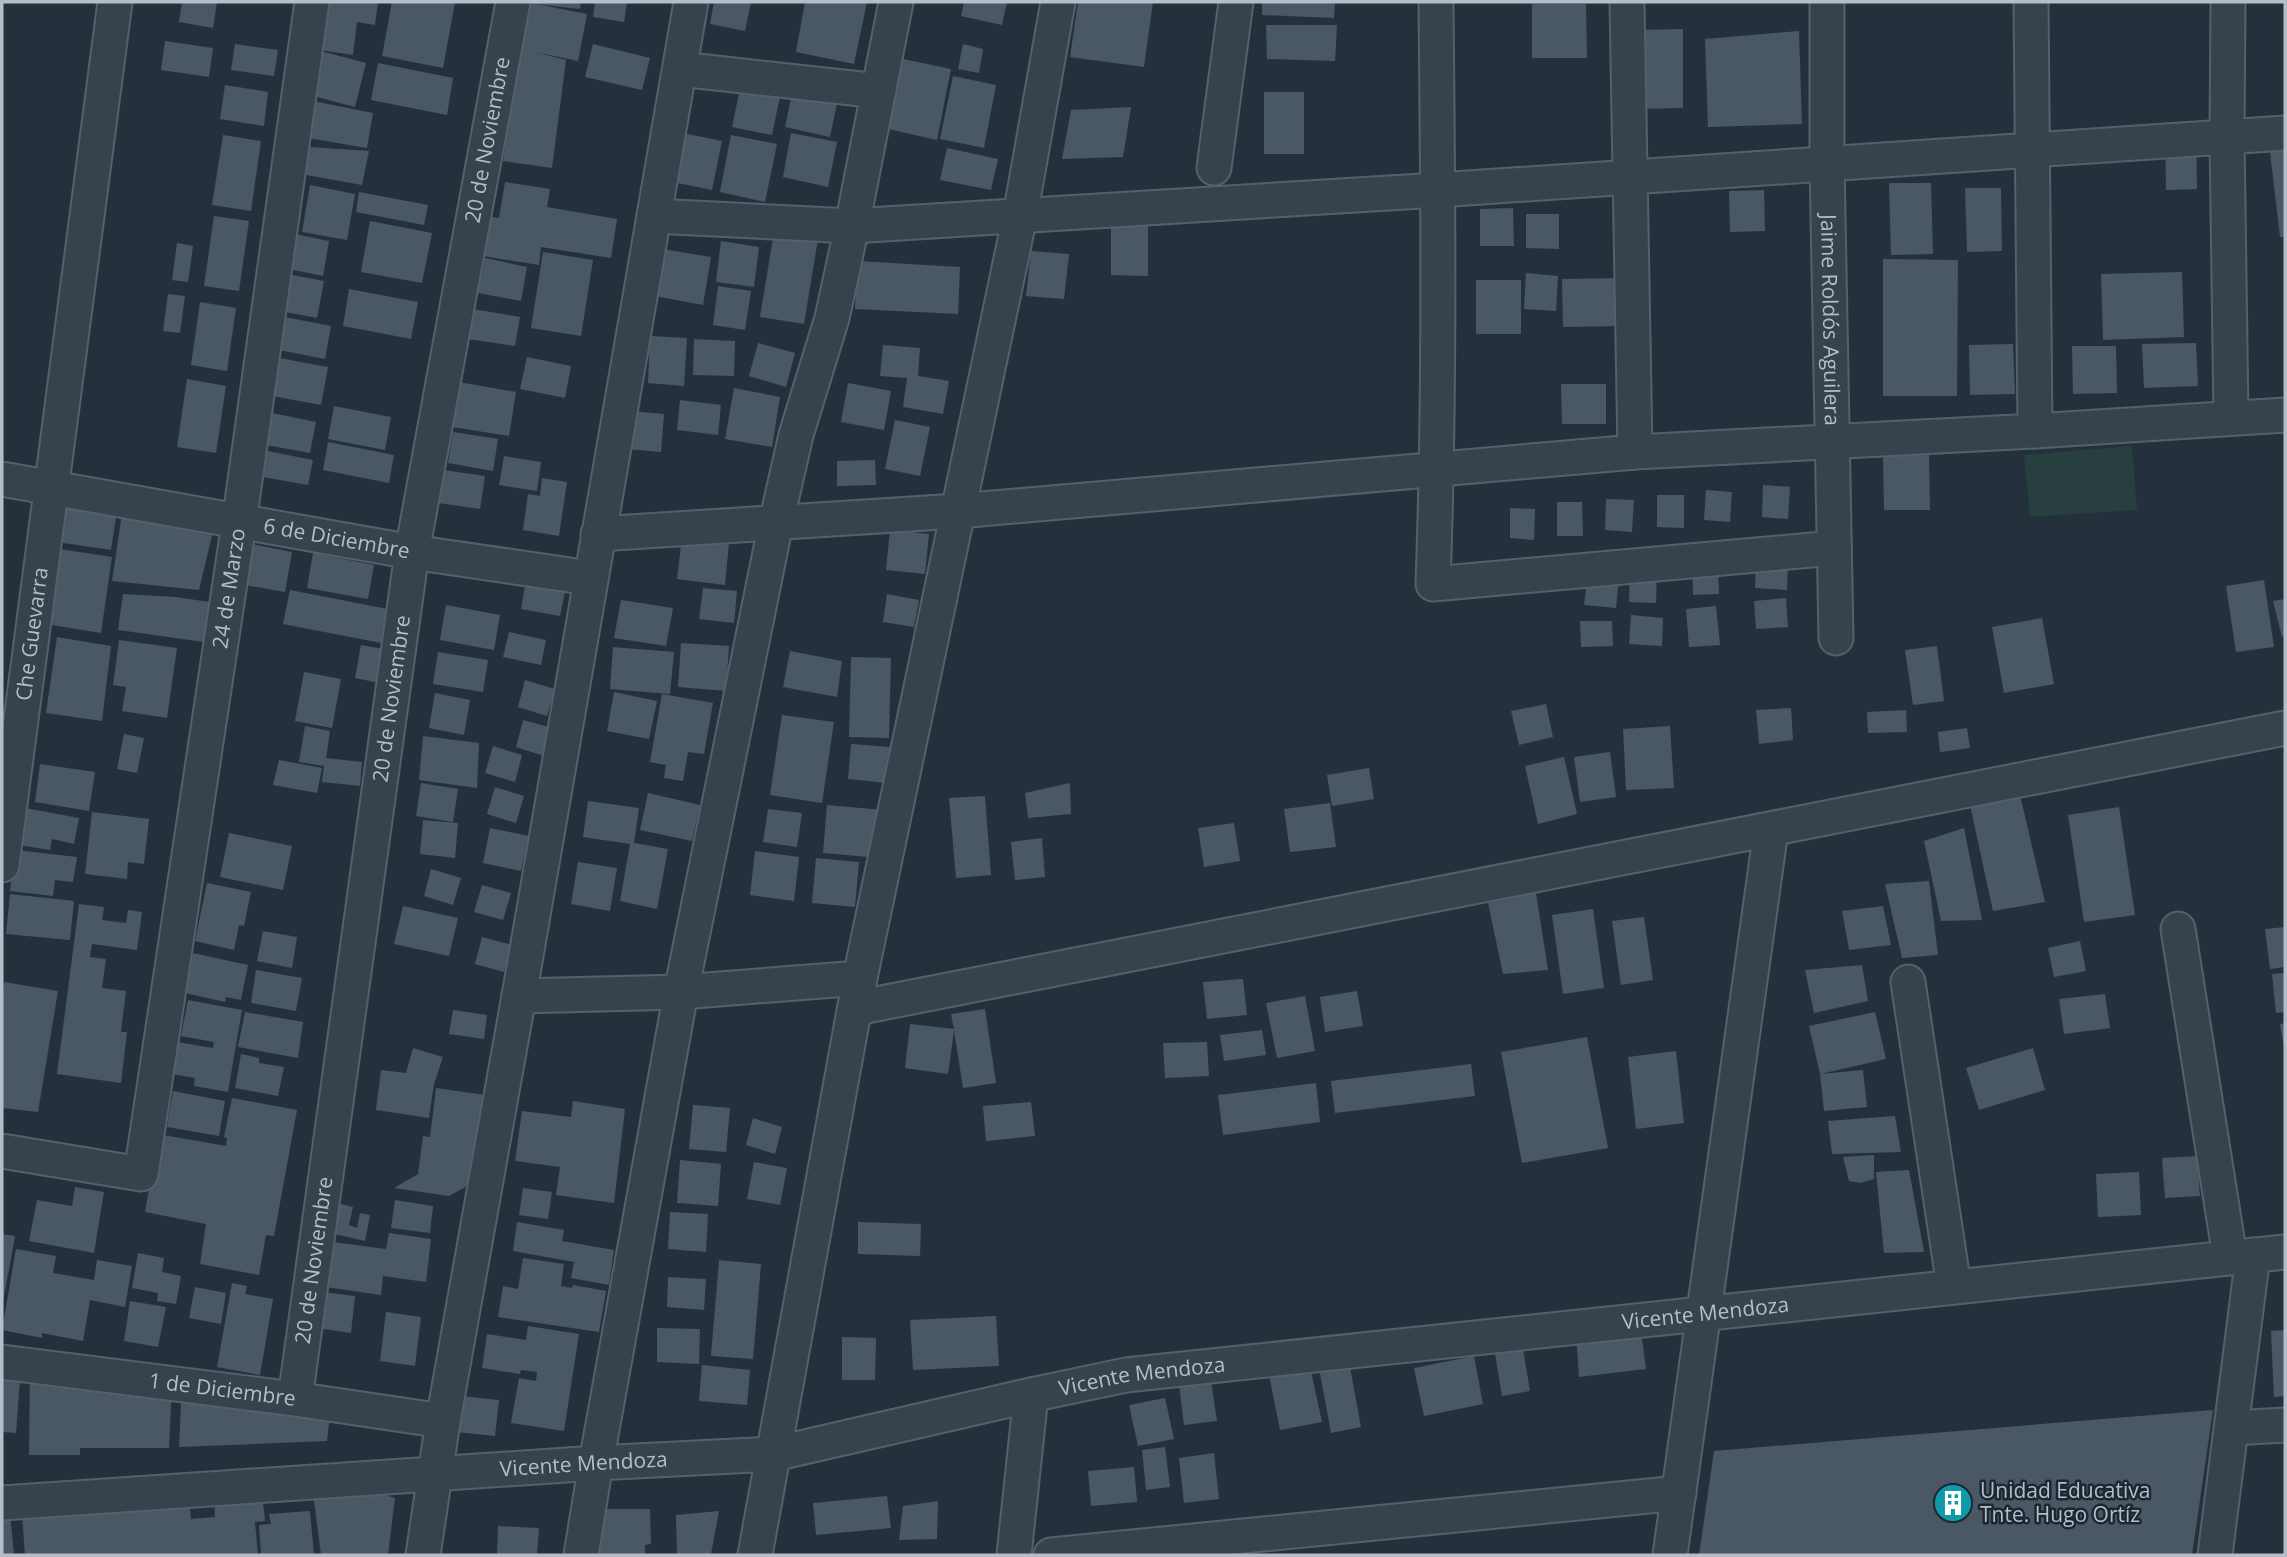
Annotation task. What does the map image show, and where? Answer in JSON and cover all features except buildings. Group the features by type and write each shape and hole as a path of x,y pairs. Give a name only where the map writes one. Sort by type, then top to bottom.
{"street":[{"name":"Che Guevarra","path":"2,865 115,2"},
{"name":"24 de Marzo","path":"2,1151 141,1174 239,523 312,2"},
{"name":"20 de Noviembre","path":"295,1399 412,552 513,2"},
{"path":"423,1555 443,1421 691,2"},
{"path":"581,1555 681,992 776,523 796,435 832,318 896,2"},
{"path":"755,1555 858,993 1020,216 1058,2"},
{"path":"1214,168 1236,2"},
{"path":"1436,2 1437,468 1433,584 1833,548"},
{"path":"1627,2 1635,452"},
{"name":"Jaime Roldós Aguilera","path":"1827,2 1827,163 1836,638"},
{"path":"2031,2 2035,431"},
{"path":"2228,2 2231,418"},
{"path":"680,69 879,91"},
{"path":"654,216 852,226 2285,133"},
{"path":"598,534 958,511 1635,452 2285,415"},
{"name":"6 de Diciembre","path":"2,479 239,523 590,578"},
{"path":"519,996 681,992 858,993 1771,830 2285,728"},
{"path":"1670,1555 1771,830"},
{"path":"2178,929 2256,1255 2215,1555"},
{"path":"1908,982 1954,1287"},
{"name":"Vicente Mendoza","path":"2,1503 596,1463 774,1454 1126,1376 1703,1312 2256,1255"},
{"name":"1 de Diciembre","path":"2,1362 295,1399 443,1421"},
{"path":"1014,1555 1031,1395"},
{"path":"2232,1428 2285,1425"},
{"path":"1051,1555 1679,1493"}],"green space":[{"path":"2132,446 2137,510 2030,517 2024,455"}],"place":[{"name":"Unidad Educativa Tnte. Hugo Ortíz","path":"1953,1503"}]}
